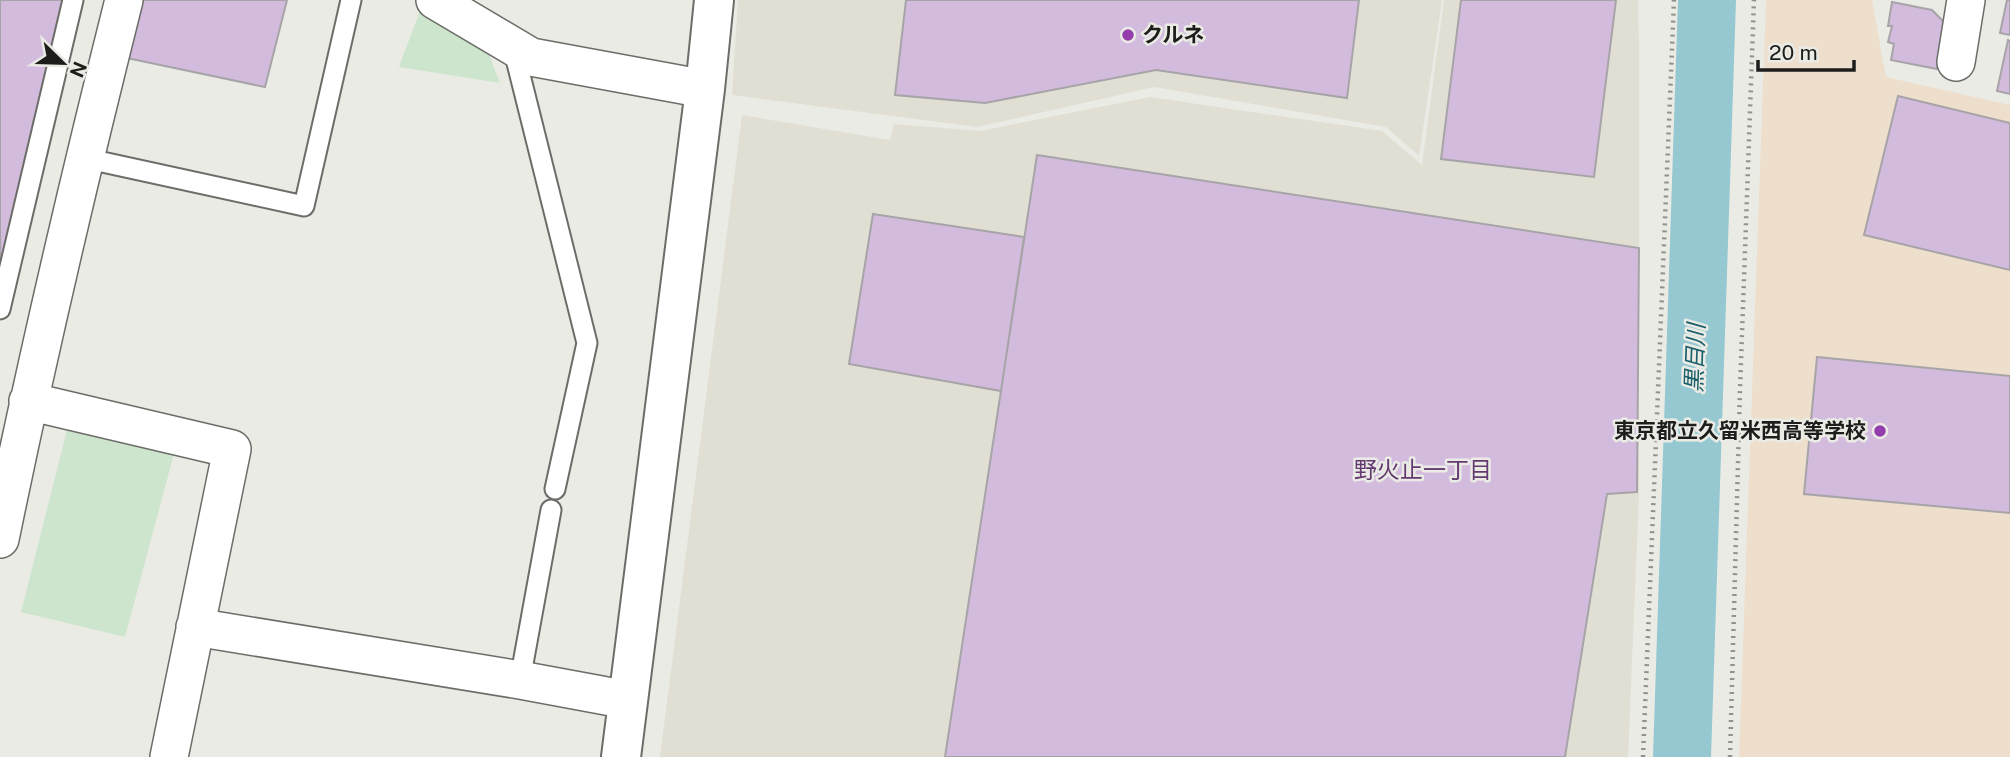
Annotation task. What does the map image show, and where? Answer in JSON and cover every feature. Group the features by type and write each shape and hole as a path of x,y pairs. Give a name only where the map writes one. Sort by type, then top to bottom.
{"street":[{"path":"0,539 28,401 84,158 124,0"},
{"path":"435,0 531,57 705,89"},
{"path":"621,757 714,0"},
{"path":"1956,62 1965,0"},
{"path":"28,401 232,449 169,757"},
{"path":"195,627 628,700"}],"lane":[{"path":"0,309 74,0"},
{"path":"84,158 304,206 351,0"},
{"path":"513,46 587,343 555,489"},
{"path":"520,680 551,510"}],"path":[{"path":"1643,757 1675,0"},
{"path":"1730,757 1754,0"}],"shaded area":[{"path":"738,0 1442,0 1419,156 1386,127 1154,87 977,127 732,95"},
{"path":"1444,0 1638,0 1639,494 1628,757 660,757 742,115 890,140 894,124 980,131 1150,97 1382,131 1422,165"},
{"name":"東京都立久留米西高等学校","path":"1766,0 1872,0 1886,77 2010,105 2010,757 1739,757"}],"green space":[{"path":"424,0 478,26 500,83 399,67"},
{"path":"68,426 175,450 125,637 21,612"}],"building":[{"path":"0,0 65,0 0,266"},
{"path":"136,0 287,0 265,87 122,57"},
{"name":"クルネ","path":"906,0 1359,0 1347,98 1156,70 985,103 895,95"},
{"path":"1461,0 1616,0 1594,177 1441,159"},
{"path":"2007,0 2010,0 2010,35 2000,33"},
{"path":"1892,2 1932,10 1946,24 1937,69 1891,60 1894,44 1888,42 1892,26 1888,26"},
{"path":"2008,40 2010,41 2010,94 1997,91"},
{"path":"1898,96 2010,123 2010,270 1864,235"},
{"path":"1037,155 1639,248 1637,492 1607,494 1565,757 945,757"},
{"path":"873,214 1024,237 1001,391 849,364"},
{"path":"1817,357 2010,376 2010,513 1804,494"}],"waterway":[{"name":"黒目川","path":"1682,757 1707,0"}],"place":[{"name":"クルネ","path":"1128,35"},
{"name":"東京都立久留米西高等学校","path":"1880,431"}],"district":[{"name":"野火止一丁目","path":"1423,470"}]}
